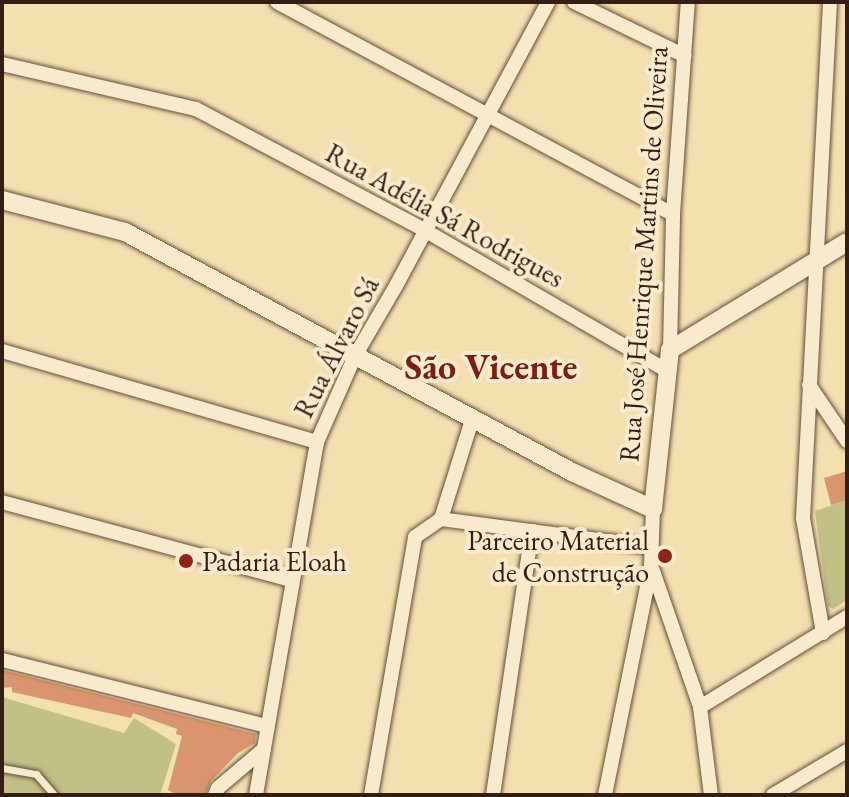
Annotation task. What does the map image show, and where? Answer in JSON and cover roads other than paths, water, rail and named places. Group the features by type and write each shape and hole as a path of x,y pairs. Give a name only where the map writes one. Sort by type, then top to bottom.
{"street":[{"path":"277,2 673,214"},
{"name":"Rua Álvaro Sá","path":"256,795 317,442 355,356 426,231 548,2"},
{"path":"574,2 685,56"},
{"name":"Rua José Henrique Martins de Oliveira","path":"653,509 670,350 673,214 688,2"},
{"path":"823,633 803,518 830,2"},
{"name":"Rua Adélia Sá Rodrigues","path":"2,64 196,109 426,231 666,370"},
{"path":"2,200 125,232 572,472 653,509 651,566 605,795"},
{"path":"670,350 847,242"},
{"path":"2,351 317,442"},
{"path":"809,385 847,441"},
{"path":"371,795 415,537 441,519 473,417"},
{"path":"2,502 291,580"},
{"path":"441,519 651,547"},
{"path":"493,795 532,531"},
{"path":"651,566 700,707 711,795"},
{"path":"700,707 847,617"},
{"path":"2,660 267,726"},
{"path":"215,795 218,788 264,749"},
{"path":"773,795 847,751"}],"lane":[{"path":"2,768 36,774 54,795"}],"place":[{"name":"Parceiro Material de Construção","path":"665,556"},
{"name":"Padaria Eloah","path":"186,561"}],"district":[{"name":"São Vicente","path":"491,367"}]}
